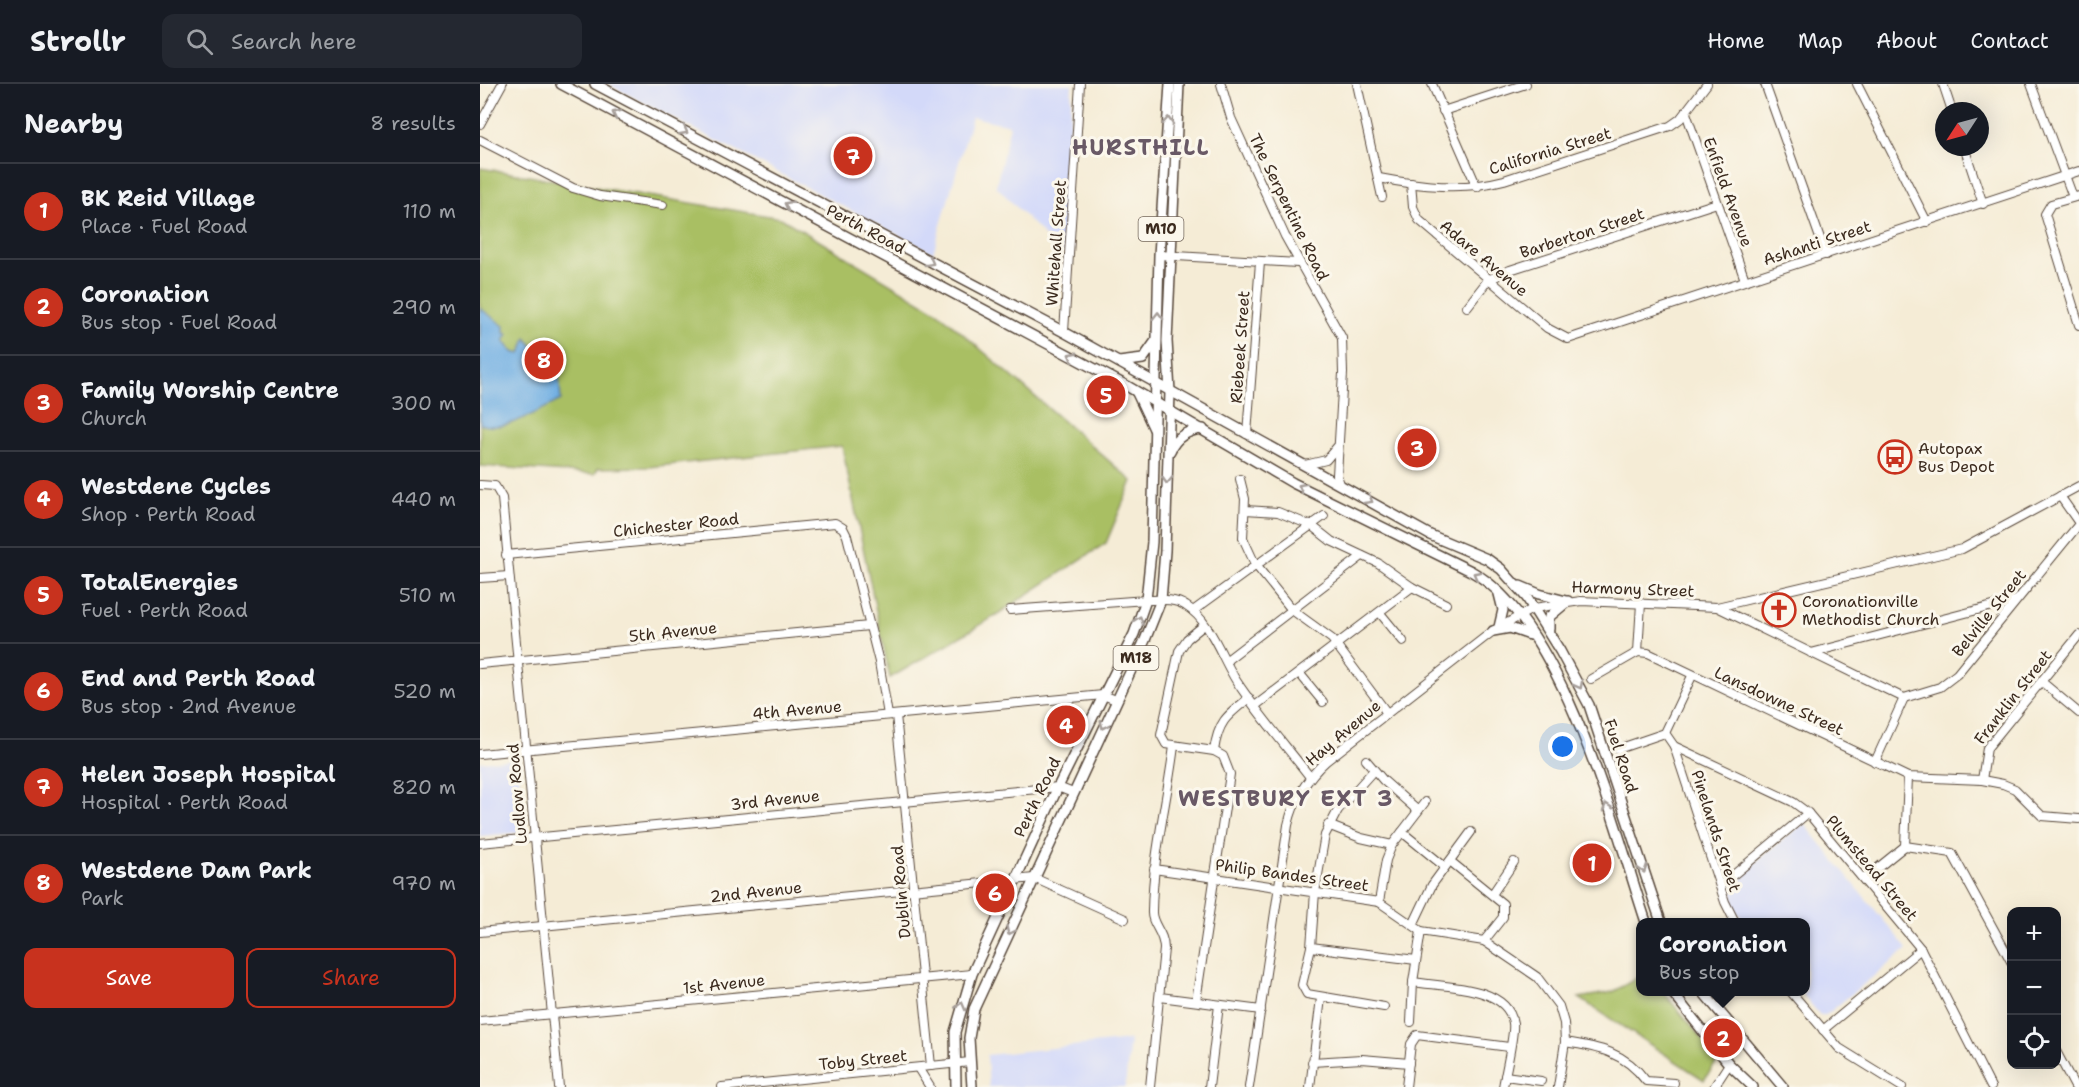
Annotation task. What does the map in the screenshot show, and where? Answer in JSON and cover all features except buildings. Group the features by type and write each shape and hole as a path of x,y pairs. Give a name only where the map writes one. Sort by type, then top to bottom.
{"main road":[{"name":"Perth Road","path":"561,84 1169,409"},
{"name":"Perth Road","path":"595,84 1064,332 1156,385 1157,437 1152,542 1146,600 1134,634 1058,787 972,974 958,1019 955,1064"},
{"name":"M10","path":"1156,385 1160,255 1170,84"},
{"name":"M10","path":"1170,392 1167,341 1179,84"},
{"path":"1116,362 1131,363 1143,359 1157,337"},
{"path":"1156,385 1430,535 1486,559 1516,583 1539,594 1567,601"},
{"path":"1133,389 1144,404 1157,437"},
{"name":"Perth Road","path":"970,1062 969,1038 974,1009 1161,600 1165,551 1170,392"},
{"path":"1169,409 1293,483 1471,571 1496,587 1518,614"},
{"path":"1168,456 1179,438 1192,430 1203,429"},
{"path":"1516,583 1534,608"},
{"path":"1496,587 1503,605 1496,629 1510,628 1533,636"},
{"path":"1550,634 1547,625 1549,617 1567,601"},
{"name":"Fuel Road","path":"1534,608 1589,705 1660,918"},
{"name":"Fuel Road","path":"1518,614 1557,679 1582,730 1645,918"},
{"path":"1675,996 1729,1064 1753,1087"},
{"path":"1706,996 1783,1087"},
{"name":"M18","path":"970,1062 972,1087"},
{"name":"M18","path":"955,1064 956,1087"}],"street":[{"path":"480,124 502,84"},
{"name":"Whitehall Street","path":"1064,332 1080,84"},
{"name":"The Serpentine Road","path":"1221,84 1231,118 1299,263 1339,330 1342,344 1342,373 1337,475 1340,484"},
{"path":"1357,84 1382,197"},
{"path":"1432,84 1477,187"},
{"path":"1443,111 1526,84"},
{"name":"California Street","path":"1379,178 1411,183 1477,187 1664,129 1676,123 1686,113 1707,84"},
{"path":"1765,84 1826,255"},
{"path":"1857,84 1927,222"},
{"path":"1943,84 1949,102"},
{"path":"2031,84 2064,176 2076,196 2051,204 2045,214 2079,325"},
{"name":"Enfield Avenue","path":"1686,113 1745,280"},
{"path":"480,140 573,188 600,196 663,206"},
{"path":"1967,156 1983,204"},
{"name":"Ashanti Street","path":"1563,339 1596,331 2079,171"},
{"name":"Adare Avenue","path":"1411,183 1413,207 1419,220 1488,280 1563,339"},
{"name":"Barberton Street","path":"1467,307 1488,280 1510,270 1717,203"},
{"path":"1160,255 1299,263"},
{"name":"Riebeek Street","path":"1247,434 1260,262"},
{"path":"1305,465 1326,460 1338,445"},
{"path":"1240,479 1245,510 1243,538 1255,564 1292,610 1323,631 1337,646 1387,713"},
{"name":"Ludlow Road","path":"480,485 495,486 502,498 559,1087"},
{"name":"Harmony Street","path":"1534,608 1567,601 1717,607 1962,549 2079,486"},
{"path":"2060,496 2079,524"},
{"path":"1245,510 1278,512 1312,526 1331,541 1385,568 1412,587 1446,604"},
{"path":"1193,611 1324,516"},
{"name":"Chichester Road","path":"506,555 831,522 839,525 845,531"},
{"name":"Belville Street","path":"1904,698 1948,682 2079,524"},
{"name":"Dublin Road","path":"845,531 892,715 915,890 931,1066"},
{"path":"1227,660 1362,556"},
{"path":"480,578 509,576"},
{"path":"1255,706 1412,587"},
{"path":"1010,610 1146,600 1178,602 1193,611 1218,644 1249,698 1310,777"},
{"path":"1811,653 2017,600"},
{"path":"1591,679 1638,652 1641,603"},
{"path":"1717,607 1904,698 1875,762"},
{"name":"Hay Avenue","path":"1250,1087 1291,813 1296,798 1310,777 1326,761 1496,629 1518,614 1534,608"},
{"path":"1380,613 1403,641"},
{"name":"5th Avenue","path":"480,664 869,626"},
{"path":"1196,1001 1230,774 1226,760 1214,751 1174,746 1163,742 1161,729 1179,651 1187,639 1203,626"},
{"name":"Franklin Street","path":"1982,780 1987,748 2079,635"},
{"name":"Lansdowne Street","path":"1638,652 1908,777"},
{"path":"1300,674 1323,702"},
{"path":"1618,749 1665,734 1692,676"},
{"path":"2042,682 2079,712"},
{"name":"4th Avenue","path":"480,754 1103,695 1116,700"},
{"path":"1214,751 1216,732 1221,723 1249,698"},
{"name":"Plumstead Street","path":"1665,734 1674,746 1793,802 1808,813 1921,949 1991,1087"},
{"path":"1150,1087 1164,943 1151,914 1154,869 1157,835 1166,806 1174,746"},
{"name":"Pinelands Street","path":"1674,746 1720,886 1733,918"},
{"path":"1366,760 1373,771 1418,812"},
{"path":"1373,771 1344,802 1328,825 1315,892 1311,947 1302,989 1307,994 1322,998 1384,1007"},
{"path":"1905,846 1908,777 1982,780 2015,789 2042,816 2079,819"},
{"name":"3rd Avenue","path":"480,843 1058,787 1073,793"},
{"path":"1379,902 1386,860 1392,845 1425,802"},
{"path":"1720,886 1808,813"},
{"path":"1328,825 1361,838 1392,845"},
{"path":"1402,832 1493,893 1503,904 1504,912 1484,941"},
{"path":"1413,925 1427,893 1471,832"},
{"path":"1864,879 1905,846 1948,850 1958,859 2011,961"},
{"path":"1493,893 1514,862"},
{"name":"Philip Bandes Street","path":"1154,869 1379,902 1421,931 1484,941 1545,985 1563,1014 1565,1042 1558,1087"},
{"path":"1034,878 1125,919"},
{"name":"2nd Avenue","path":"480,932 1034,878"},
{"path":"1411,1022 1413,982 1421,931"},
{"path":"1311,947 1416,960"},
{"path":"1823,1030 1921,949"},
{"name":"1st Avenue","path":"480,1021 972,974"},
{"path":"1413,982 1486,993 1498,999 1510,1015 1513,1029 1503,1087"},
{"path":"1794,996 1848,1055 1902,1087"},
{"path":"1160,997 1261,1010"},
{"path":"1310,1087 1322,998"},
{"path":"1209,1087 1219,1005"},
{"path":"1417,1087 1406,1086 1414,1037 1423,1036 1509,1047"},
{"path":"1565,1042 1609,1050 1630,1063 1646,1084 1674,1083"},
{"path":"1312,1062 1362,1059 1409,1064"},
{"path":"2061,1060 2075,1087"},
{"name":"Toby Street","path":"722,1087 970,1062"},
{"path":"1714,1087 1729,1064"},
{"path":"918,1068 930,1087"},
{"path":"1504,1076 1541,1081"}],"shaded area":[{"path":"608,84 1072,84 1063,255 996,186 1010,125 972,117 933,253"},
{"path":"517,759 525,832 480,836 480,762"},
{"path":"1804,823 1907,949 1826,1015 1820,1015 1804,996 1810,996 1810,918 1742,918 1731,905 1734,880"},
{"path":"1130,1040 1125,1087 989,1087 987,1055"}],"green space":[{"path":"480,168 781,218 938,312 1132,481 1106,543 990,619 890,678 842,446 649,467 598,468 595,474 480,466"},
{"path":"1636,978 1636,996 1666,996 1719,1059 1704,1080 1579,998 1613,992"}],"water":[{"path":"480,308 504,326 504,333 508,334 504,341 513,352 521,354 526,338 559,375 561,400 521,420 500,426 480,424"}],"place":[{"name":"Helen Joseph Hospital","path":"853,156"},
{"name":"Westdene Dam Park","path":"544,360"},
{"name":"TotalEnergies","path":"1106,395"},
{"name":"Family Worship Centre","path":"1417,448"},
{"name":"Autopax Bus Depot","path":"1895,457"},
{"name":"Coronationville Methodist Church","path":"1779,610"},
{"name":"Westdene Cycles","path":"1066,725"},
{"name":"BK Reid Village","path":"1592,863"},
{"name":"End and Perth Road","path":"995,893"},
{"name":"Coronation","path":"1723,1038"}],"district":[{"name":"HURSTHILL","path":"1141,147"},
{"name":"WESTBURY EXT 3","path":"1286,798"}]}
